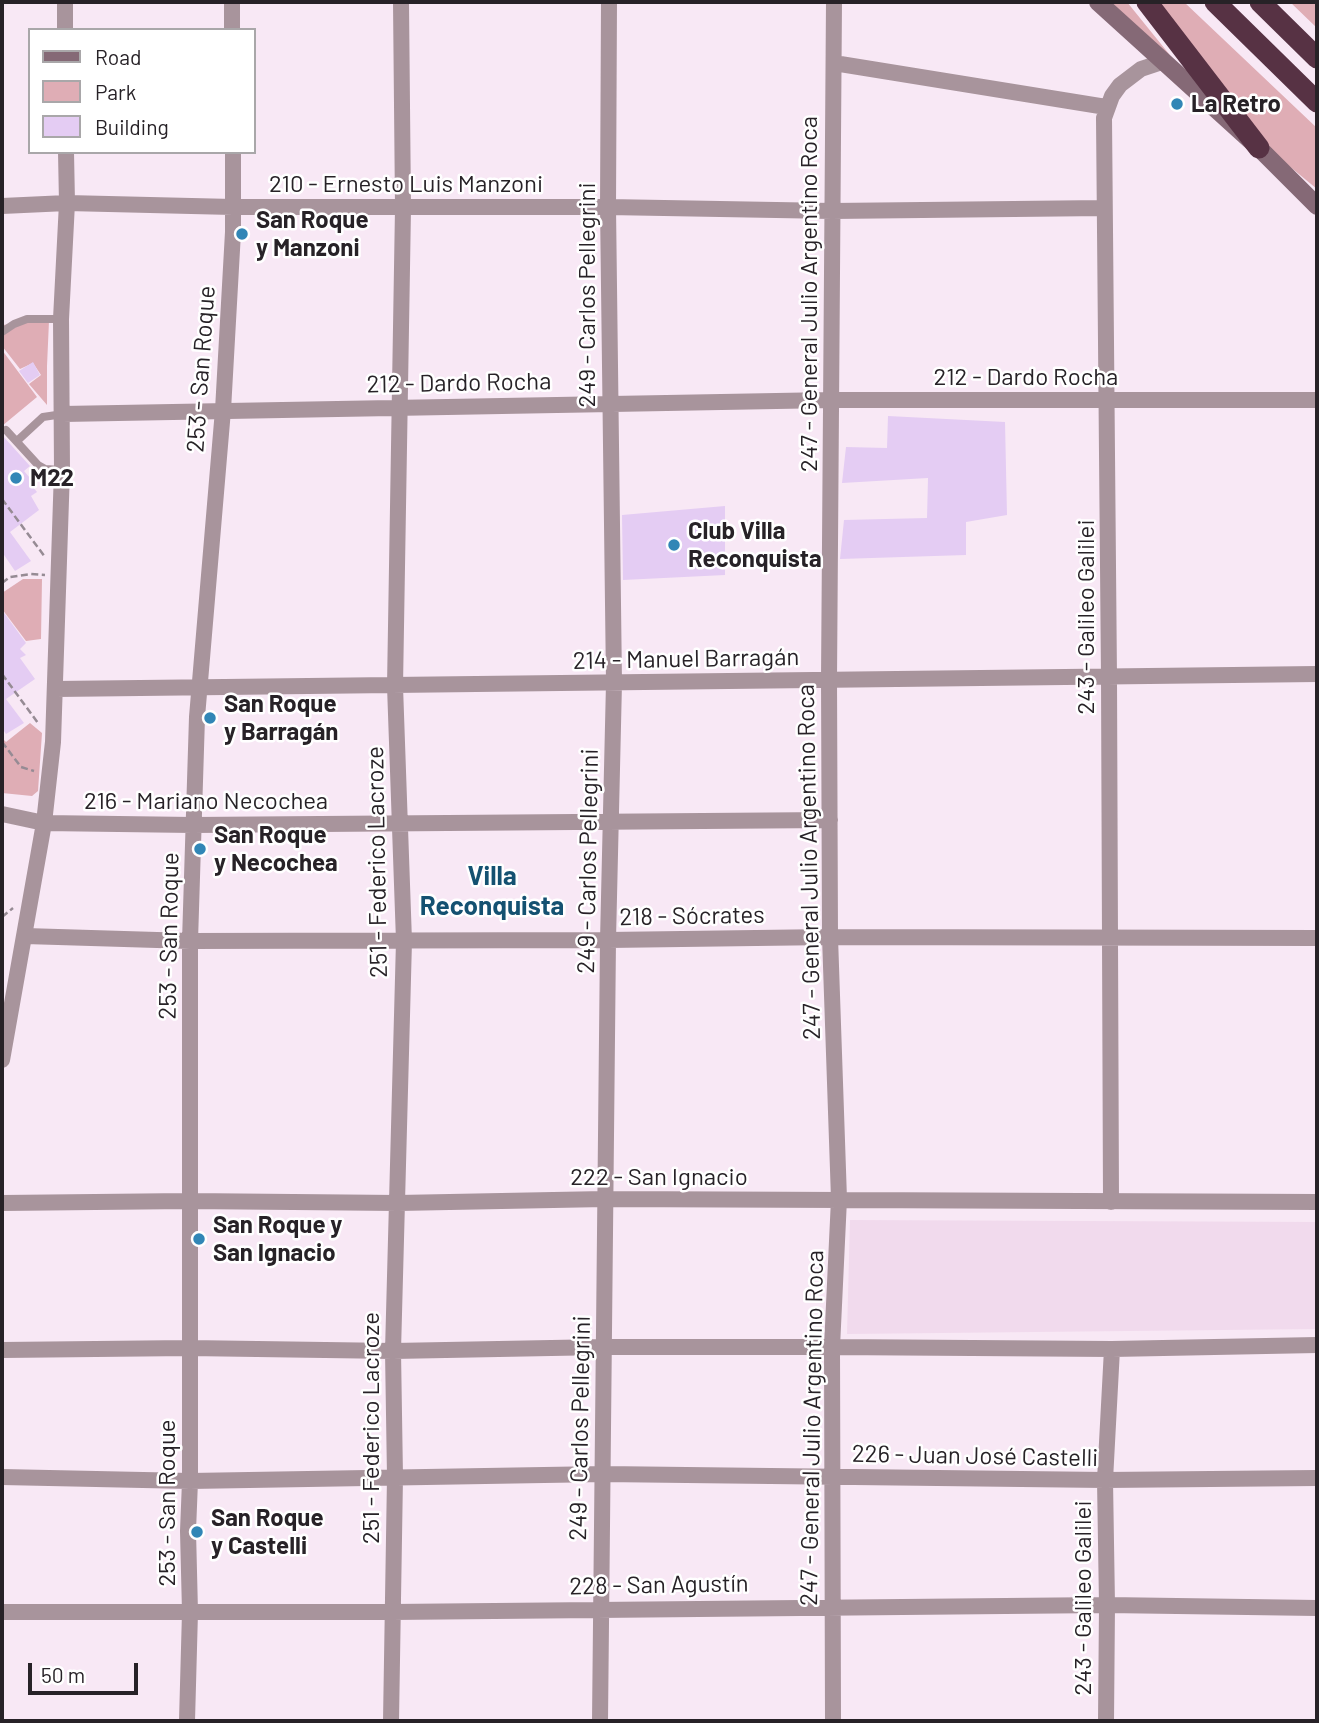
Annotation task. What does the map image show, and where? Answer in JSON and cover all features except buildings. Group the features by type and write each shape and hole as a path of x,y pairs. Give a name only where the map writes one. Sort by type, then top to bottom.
{"highway":[{"path":"1147,2 1259,148"},
{"path":"1215,2 1317,102"},
{"path":"1260,2 1317,58"}],"street":[{"path":"65,2 65,28"},
{"path":"232,2 232,28"},
{"name":"251 - Federico Lacroze","path":"391,1721 396,1477 393,1351 404,941 395,686 403,208 401,2"},
{"name":"249 - Carlos Pellegrini","path":"600,1721 608,940 614,683 608,207 609,2"},
{"name":"247 - General Julio Argentino Roca","path":"834,2 829,678 830,937 839,1199 832,1347 834,1721"},
{"path":"1098,2 1315,201"},
{"path":"834,63 1106,107 1111,96 1130,75 1162,62"},
{"name":"243 - Galileo Galilei","path":"1106,107 1104,208 1110,678 1111,1202"},
{"path":"2,1060 44,824 53,742 62,470 61,319 67,203 66,154"},
{"name":"253 - San Roque","path":"187,1721 190,1612 190,941 199,688 223,410 233,154"},
{"name":"210 - Ernesto Luis Manzoni","path":"2,206 67,203 233,207 608,207 832,211 1104,208"},
{"name":"212 - Dardo Rocha","path":"63,414 831,400 1317,400"},
{"name":"214 - Manuel Barragán","path":"56,689 1317,674"},
{"name":"216 - Mariano Necochea","path":"2,814 44,824 830,820"},
{"name":"218 - Sócrates","path":"25,936 190,941 830,937 1317,938"},
{"name":"222 - San Ignacio","path":"2,1203 398,1203 605,1199 1317,1202"},
{"path":"2,1350 189,1348 393,1351 604,1347 1111,1349 1317,1345"},
{"name":"243 - Galileo Galilei","path":"1106,1721 1105,1480 1111,1349"},
{"name":"226 - Juan José Castelli","path":"2,1477 190,1481 603,1474 1105,1480 1317,1478"},
{"name":"228 - San Agustín","path":"2,1612 392,1612 1107,1605 1317,1608"}],"lane":[{"path":"2,332 27,319 61,319"},
{"path":"17,441 43,417 63,414"},
{"path":"6,430 45,469 62,470"}],"path":[{"path":"2,499 59,577"},
{"path":"2,583 10,577 31,574 59,577"},
{"path":"2,674 53,742"},
{"path":"2,742 21,766 49,776"}],"shaded area":[{"path":"850,1220 1317,1222 1317,1329 847,1334"}],"green space":[{"path":"1111,2 1127,2 1186,75"},
{"path":"1152,2 1184,2 1317,128 1317,189 1277,156"},
{"path":"1290,2 1317,2 1317,28"},
{"path":"49,321 47,405 29,384 41,375 33,363 20,369 2,346 2,325"},
{"path":"2,350 37,397 2,426"},
{"path":"23,579 42,579 41,639 26,641 2,609 2,593"},
{"path":"30,723 42,733 38,791 32,796 2,793 2,738 6,742"}],"place":[{"name":"La Retro","path":"1177,104"},
{"name":"San Roque y Manzoni","path":"242,234"},
{"name":"M22","path":"16,478"},
{"name":"Club Villa Reconquista","path":"674,545"},
{"name":"San Roque y Barragán","path":"210,718"},
{"name":"San Roque y Necochea","path":"200,849"},
{"name":"San Roque y San Ignacio","path":"199,1239"},
{"name":"San Roque y Castelli","path":"197,1532"}],"district":[{"name":"Villa Reconquista","path":"492,891"}]}
